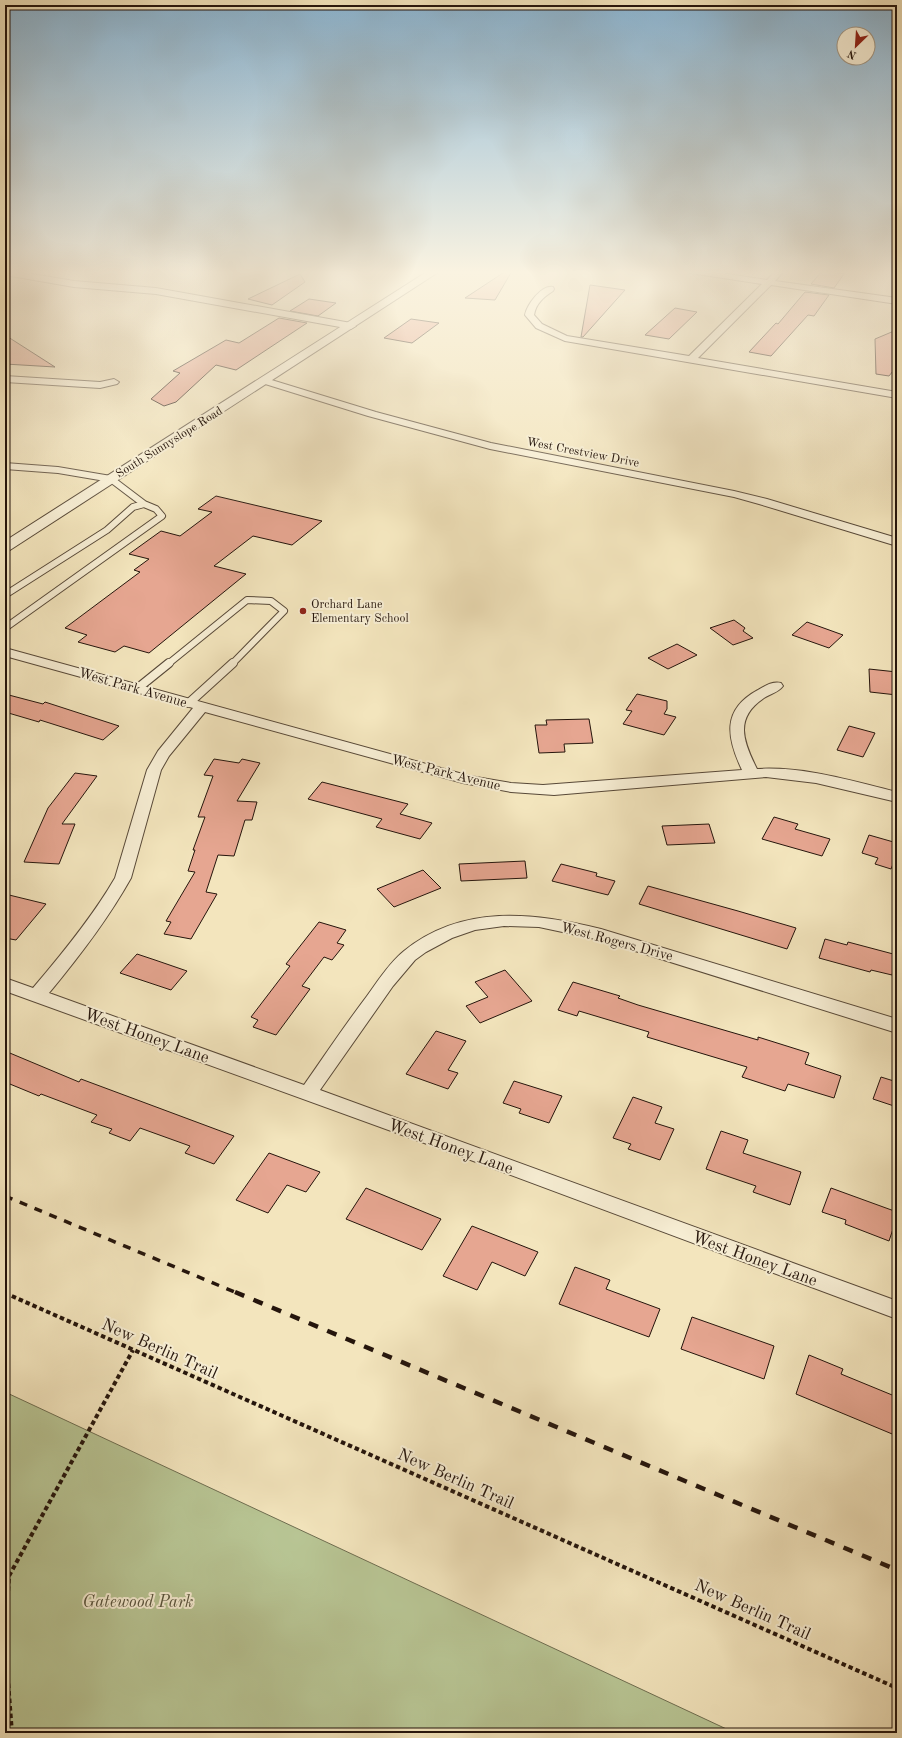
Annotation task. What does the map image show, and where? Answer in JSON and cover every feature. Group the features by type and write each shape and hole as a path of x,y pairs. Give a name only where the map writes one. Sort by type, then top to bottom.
{"street":[{"name":"South Sunnyslope Road","path":"5,547 310,352"},
{"path":"645,352 897,394"},
{"path":"691,360 699,352"},
{"path":"5,379 100,385 114,382"},
{"name":"West Crestview Drive","path":"265,381 372,414 490,446 742,496 791,509 897,542"},
{"path":"5,466 49,468 85,473 111,479"},
{"name":"West Park Avenue","path":"5,652 468,780 518,789 554,790 613,786 751,773 794,774 827,779 897,797"},
{"path":"751,773 741,754 737,739 737,721 741,711 750,701 776,686"},
{"path":"37,995 60,968 114,894 123,878 154,770 196,705"},
{"name":"West Rogers Drive","path":"308,1093 397,967 411,955 449,933 497,921 517,920 557,924 582,929 632,943 897,1026"},
{"name":"West Honey Lane","path":"5,984 308,1093 897,1310"}],"lane":[{"path":"6,626 162,516 156,509 144,504 111,479"},
{"path":"5,595 107,530 133,507 144,504"},
{"path":"138,688 247,600 272,601 284,611 217,679 196,705"}],"path":[{"name":"New Berlin Trail","path":"5,1293 897,1688"},
{"path":"12,1733 5,1642 9,1576 133,1350"}],"green space":[{"name":"Gatewood Park","path":"5,1392 735,1733 5,1733"}],"building":[{"path":"5,352 32,352 55,367 5,364"},
{"path":"205,352 263,352 236,370 216,365 176,402 164,406 151,399 180,373 173,371"},
{"path":"750,352 775,352 771,356"},
{"path":"875,352 896,352 897,366 889,376 876,374"},
{"path":"216,496 322,521 292,545 253,536 214,566 246,574 149,653 124,646 115,652 78,642 87,635 65,628 140,572 134,570 149,559 129,554 161,531 180,536 212,512 198,509"},
{"path":"734,620 745,628 743,631 753,638 733,645 710,628"},
{"path":"807,622 843,635 829,648 792,635"},
{"path":"677,644 697,655 668,669 648,658"},
{"path":"869,669 897,672 897,695 870,692"},
{"path":"5,694 43,704 45,702 119,726 103,740 40,720 39,722 5,712"},
{"path":"637,694 667,701 667,709 664,714 676,717 664,735 623,724 632,711 626,710"},
{"path":"589,719 593,743 564,744 565,752 539,753 535,725 547,725 546,720"},
{"path":"849,726 875,733 863,757 837,750"},
{"path":"214,759 239,763 242,759 260,763 237,801 257,802 252,820 245,820 234,856 218,855 206,892 217,894 191,939 164,934 171,922 166,921 195,872 188,871 195,850 193,850 205,817 198,817 213,776 204,775"},
{"path":"75,773 97,776 62,824 75,824 59,864 24,862 48,808"},
{"path":"322,782 408,804 400,814 432,823 420,839 376,827 382,819 308,799"},
{"path":"774,817 798,824 795,829 830,839 822,856 762,839"},
{"path":"709,824 715,843 667,845 662,826"},
{"path":"869,835 897,843 897,854 891,869 875,864 878,858 862,853"},
{"path":"525,861 527,878 461,881 459,864"},
{"path":"561,864 597,873 596,876 615,881 608,895 552,881"},
{"path":"423,870 441,888 394,907 377,889"},
{"path":"648,886 796,928 787,949 639,904"},
{"path":"5,894 46,904 16,940 5,938"},
{"path":"319,922 346,930 337,943 344,945 332,960 324,957 302,986 310,989 276,1035 253,1027 258,1020 251,1017 290,966 286,964"},
{"path":"825,939 847,945 848,942 897,955 892,975 871,970 870,972 819,958"},
{"path":"137,954 187,971 171,990 120,973"},
{"path":"505,970 532,1001 480,1023 466,1006 488,997 475,982"},
{"path":"573,982 620,996 618,998 638,1005 758,1040 758,1037 809,1053 805,1064 841,1076 834,1098 788,1084 785,1091 742,1077 747,1067 647,1037 649,1032 579,1011 577,1016 558,1010"},
{"path":"436,1031 466,1041 448,1070 458,1073 448,1089 406,1074"},
{"path":"5,1051 79,1082 81,1079 234,1136 214,1164 185,1153 190,1146 140,1128 130,1141 109,1133 112,1129 91,1122 97,1115 41,1094 39,1096 5,1082"},
{"path":"881,1077 897,1082 897,1107 873,1099"},
{"path":"514,1081 562,1096 549,1123 519,1113 521,1109 503,1103"},
{"path":"633,1097 662,1107 655,1123 674,1129 660,1160 628,1149 631,1144 613,1138"},
{"path":"721,1131 748,1140 743,1153 801,1172 790,1205 753,1192 756,1186 706,1169"},
{"path":"269,1153 320,1172 306,1192 287,1185 268,1213 236,1200"},
{"path":"366,1188 441,1219 422,1250 346,1219"},
{"path":"831,1188 897,1212 897,1217 889,1241 845,1224 846,1220 822,1212"},
{"path":"472,1226 538,1252 525,1276 492,1262 477,1290 443,1276"},
{"path":"575,1267 610,1280 606,1289 660,1309 649,1337 559,1304"},
{"path":"692,1317 774,1346 764,1379 681,1349"},
{"path":"809,1355 843,1369 841,1374 897,1397 897,1436 796,1394"}],"railway":[{"path":"5,1196 237,1293"},
{"path":"235,1292 897,1570"}],"place":[{"name":"Orchard Lane Elementary School","path":"303,611"}]}
